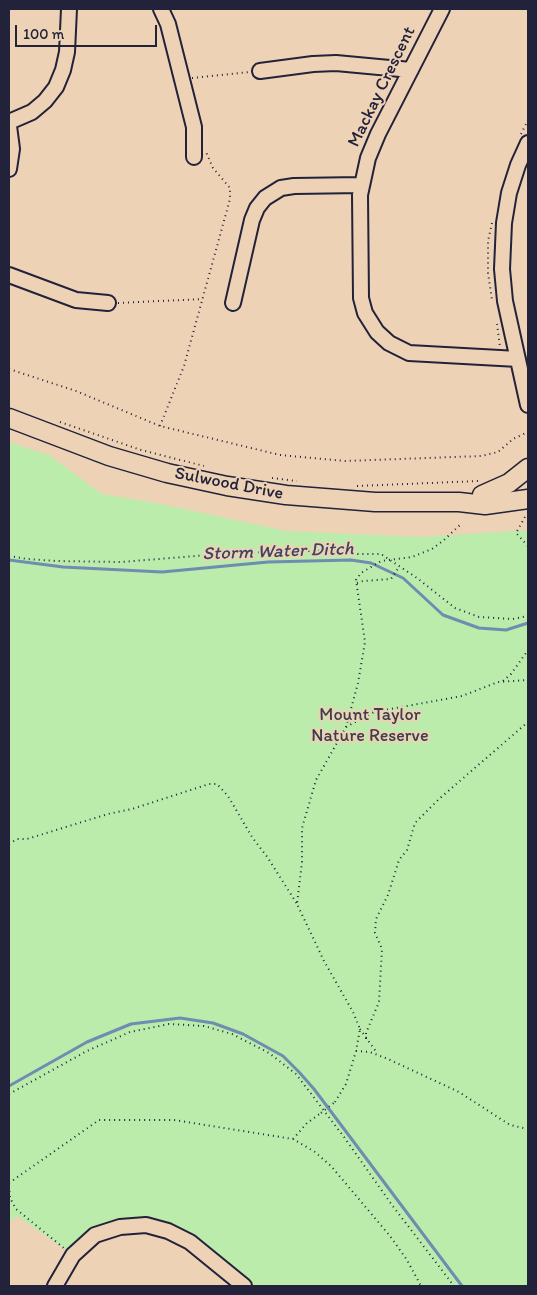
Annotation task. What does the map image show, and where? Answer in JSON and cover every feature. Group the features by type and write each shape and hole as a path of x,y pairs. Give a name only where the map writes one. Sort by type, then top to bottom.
{"main road":[{"name":"Sulwood Drive","path":"9,418 109,456 168,473 227,486 316,499 375,502 459,502 485,505 528,499"},
{"path":"483,488 509,483 528,468"},
{"name":"Sulwood Drive","path":"459,502 483,488 528,488"}],"street":[{"path":"9,169 12,149 9,124 32,112 46,101 56,87 63,70 67,52 69,9"},
{"path":"161,9 168,24 200,157"},
{"name":"Mackay Crescent","path":"442,9 378,134 368,158 361,185 359,218 361,298 365,312 377,332 395,347 416,354 518,359"},
{"path":"260,71 336,63 411,70"},
{"path":"528,143 518,165 509,193 502,238 502,270 505,301 528,405"},
{"path":"233,303 252,220 257,208 265,198 281,188 294,186 361,185"},
{"path":"9,275 76,300 108,303"},
{"path":"55,1286 73,1255 95,1235 120,1227 146,1225 168,1231 190,1242 244,1286"}],"path":[{"path":"182,79 260,71"},
{"path":"160,426 184,366 230,200 230,188 213,168 200,157"},
{"path":"108,303 202,299"},
{"path":"9,369 76,391 160,426 280,455 345,461 481,456 498,452 513,439 528,432"},
{"path":"56,420 141,450 204,466"},
{"path":"268,478 304,482"},
{"path":"351,487 483,488"},
{"path":"525,517 516,533 528,546"},
{"path":"297,904 302,862 302,828 316,780 346,727 358,683 365,642 356,580 361,573 381,561 412,557 432,549 462,523"},
{"path":"9,556 46,560 121,562 233,553 349,550 358,554 381,554 399,568 417,578 455,608 479,617 513,619 528,616"},
{"path":"357,583 392,579 399,568"},
{"path":"501,682 511,674 528,650"},
{"path":"346,727 374,712 462,696 501,682 528,680"},
{"path":"366,1039 380,994 382,948 375,933 376,919 388,895 399,860 407,850 416,823 439,799 528,722"},
{"path":"9,844 17,839 27,839 108,814 132,809 209,784 217,784 228,796 252,837 297,904 324,961 353,1012 360,1029 378,1055"},
{"path":"9,1094 87,1051 130,1032 169,1024 204,1026 232,1034 270,1053 296,1074 322,1112 344,1137 392,1205 454,1286"},
{"path":"293,1139 307,1123 335,1102 346,1084 356,1052 360,1029"},
{"path":"356,1052 370,1052 378,1055 459,1092 510,1125 528,1129"},
{"path":"73,1255 16,1209 10,1198 9,1185 99,1120 174,1120 293,1139 315,1152 331,1166 390,1236 407,1260 420,1286"}],"green space":[{"name":"Mount Taylor Nature Reserve","path":"9,442 49,455 102,494 161,504 286,531 421,537 528,530 528,1286 244,1286 168,1231 120,1227 73,1255 17,1216 9,1222"}],"waterway":[{"name":"Storm Water Ditch","path":"9,560 63,567 162,572 268,562 351,560 371,563 403,578 443,615 479,628 506,630 528,623"},
{"path":"9,1086 87,1042 131,1024 180,1018 213,1023 243,1034 283,1056 314,1089 462,1286"}]}
